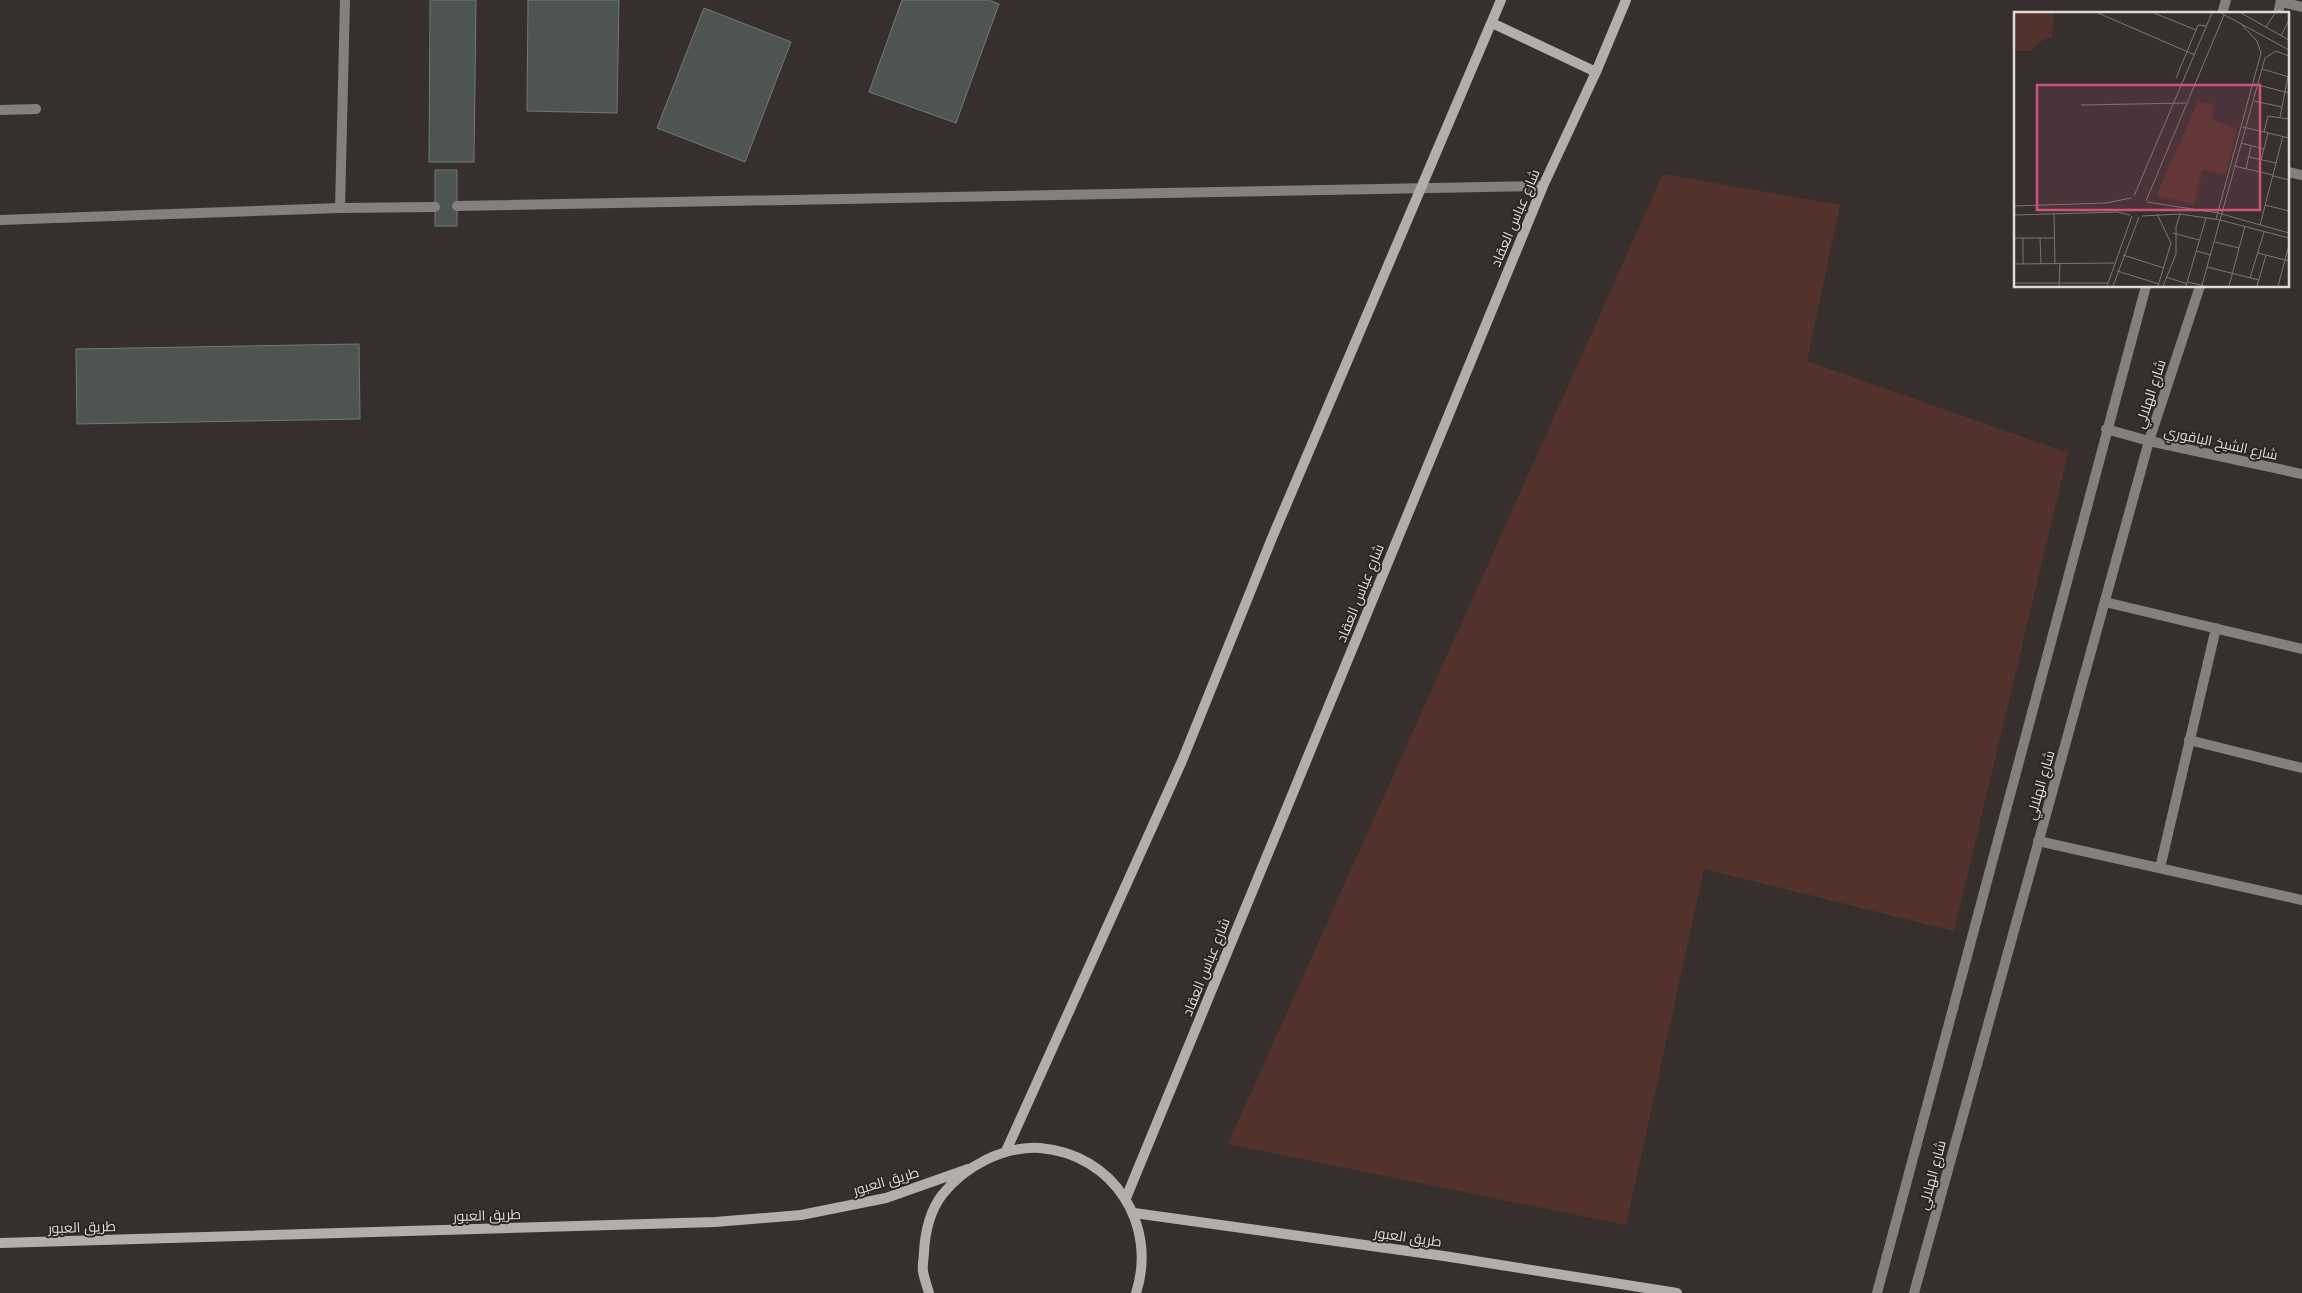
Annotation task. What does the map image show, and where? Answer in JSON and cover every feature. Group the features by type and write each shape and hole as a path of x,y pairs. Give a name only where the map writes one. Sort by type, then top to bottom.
{"street":[{"path":"340,208 345,0"},
{"path":"1006,1151 1182,761 1272,538 1501,0"},
{"name":"شارع عباس العقاد","path":"1126,1198 1543,186 1596,72 1626,0"},
{"path":"2281,1 2302,7"},
{"path":"1492,23 1596,72"},
{"path":"0,110 36,110"},
{"path":"457,206 1543,186"},
{"path":"0,220 340,208 435,207"},
{"name":"شارع الهلالي","path":"1877,1293 2106,429 2145,288"},
{"name":"شارع الهلالي","path":"1914,1293 2149,441 2199,288"},
{"name":"شارع الشيخ الباقوري","path":"2106,429 2149,441 2302,474"},
{"path":"2104,602 2302,649"},
{"path":"2160,868 2216,628"},
{"path":"2189,740 2302,768"},
{"path":"2038,840 2302,900"},
{"path":"930,1293 923,1271 926,1232 941,1196 968,1169 1006,1151 1040,1148 1074,1156 1103,1173 1126,1198 1134,1213 1143,1244 1142,1277 1136,1293"},
{"name":"طريق العبور","path":"0,1243 715,1222 801,1215 886,1198 968,1169"},
{"name":"طريق العبور","path":"1134,1213 1444,1256 1677,1293"}],"shaded area":[{"path":"1663,174 1840,205 1807,361 2068,453 1954,931 1704,869 1626,1225 1228,1144"}],"building":[{"path":"430,0 476,0 474,162 429,162"},
{"path":"528,0 619,0 617,113 527,111"},
{"path":"902,0 988,0 999,4 956,123 869,92"},
{"path":"704,8 791,42 745,162 657,128"},
{"path":"435,170 457,170 457,226 435,226"},
{"path":"359,344 360,419 77,424 76,349"}]}
